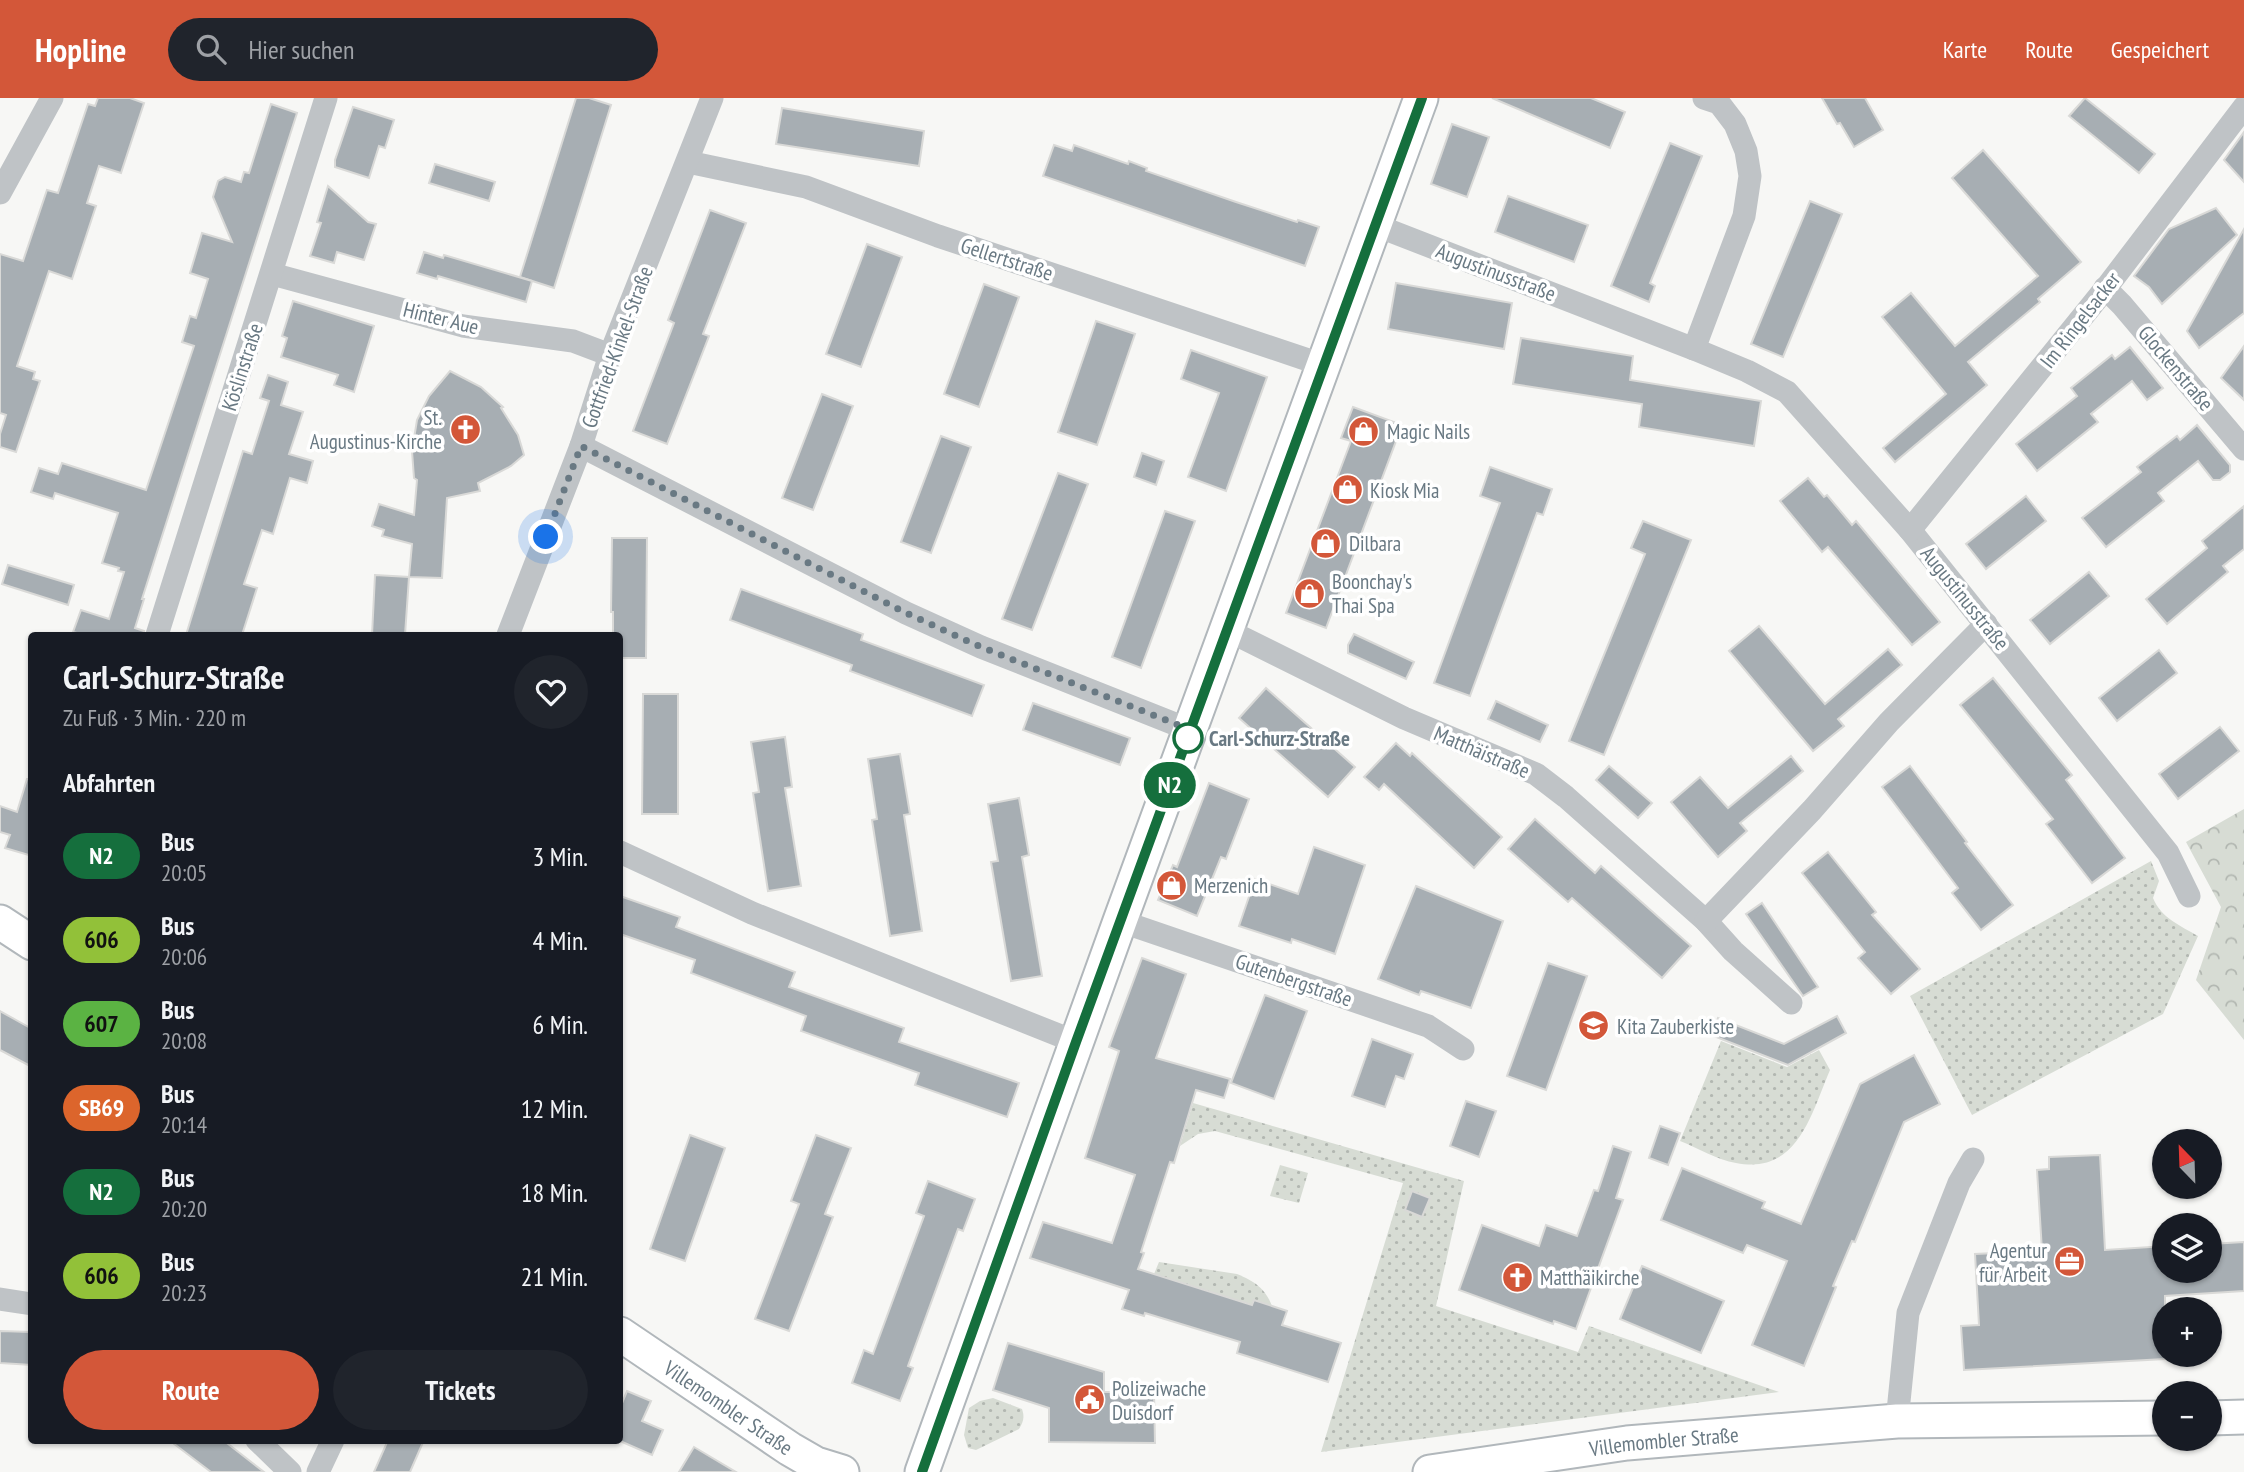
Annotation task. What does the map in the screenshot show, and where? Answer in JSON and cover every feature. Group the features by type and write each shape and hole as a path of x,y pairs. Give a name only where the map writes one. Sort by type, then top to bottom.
{"street":[{"path":"0,193 52,98"},
{"name":"Köslinstraße","path":"158,632 326,98"},
{"name":"Gottfried-Kinkel-Straße","path":"509,632 581,446 610,355 712,98"},
{"path":"922,1472 1120,921 1422,98"},
{"path":"1694,349 1744,216 1750,176 1746,151 1735,124 1719,103 1704,98"},
{"name":"Im Ringelsacker","path":"1910,530 2105,288 2244,107"},
{"name":"Gellertstraße","path":"688,162 806,187 938,236 1324,365"},
{"name":"Augustinusstraße","path":"1376,225 1694,349 1747,371 1787,392 1910,530 1986,624 2168,853 2189,896"},
{"name":"Hinter Aue","path":"272,274 463,326 573,341 610,355"},
{"name":"Glockenstraße","path":"2105,288 2122,304 2244,449"},
{"path":"581,446 906,613 981,647 1191,730"},
{"path":"1706,921 1812,810 1889,722 1986,624"},
{"name":"Matthäistraße","path":"1227,630 1404,718 1536,774 1566,797 1706,921 1733,951 1791,1003"},
{"path":"623,853 752,913 1076,1042"},
{"name":"Gutenbergstraße","path":"1120,921 1428,1026 1463,1049"},
{"path":"0,922 28,940"},
{"path":"1897,1421 1909,1312 1959,1183 1973,1159"},
{"path":"0,1299 28,1303"},
{"name":"Villemombler Straße","path":"623,1336 790,1449 816,1464 842,1472"},
{"path":"2222,1418 2244,1417"},
{"name":"Villemombler Straße","path":"1430,1472 1627,1443 1897,1421 2152,1418"},
{"path":"261,1444 290,1472"},
{"path":"318,1472 331,1444"}],"green space":[{"path":"2244,809 2244,1040 2196,980 2221,907 2186,842"},
{"path":"2151,861 2159,881 2153,898 2157,905 2172,921 2198,936 2163,1014 1972,1115 1910,996"},
{"path":"1721,1041 1787,1067 1819,1050 1830,1070 1799,1138 1774,1160 1757,1164 1736,1163 1680,1141"},
{"path":"1193,1103 1464,1181 1436,1306 1578,1352 1589,1326 1779,1392 1321,1452 1403,1183 1215,1131 1198,1134 1180,1146"},
{"path":"1280,1165 1308,1173 1299,1203 1270,1196"},
{"path":"1159,1262 1237,1274 1258,1286 1272,1306 1252,1305 1154,1274"},
{"path":"993,1398 1022,1409 1022,1424 1019,1429 976,1450 968,1448 964,1435 969,1408 980,1401"}],"building":[{"path":"98,98 130,98 144,103 121,173 99,166 87,203 96,206 72,279 49,271 17,366 35,372 33,379 40,381 16,452 0,447 0,434 6,415 0,413 0,254 23,261 47,190 58,193 88,104 95,106"},
{"path":"576,98 589,98 611,105 554,288 520,277"},
{"path":"1492,98 1591,98 1625,112 1610,148"},
{"path":"1822,98 1865,98 1883,130 1854,147"},
{"path":"2085,98 2155,154 2139,173 2069,116"},
{"path":"271,104 297,113 142,599 135,628 144,632 73,632 81,610 109,619 124,572 102,563 118,513 55,493 53,499 31,492 39,468 58,474 62,463 146,490 194,346 182,342 190,316 196,318 208,279 190,273 202,233 232,242 213,197 218,181 225,177 241,182 244,172 249,173"},
{"path":"353,107 394,120 385,148 379,146 369,178 335,167"},
{"path":"782,108 924,131 919,166 776,144"},
{"path":"1452,124 1489,137 1467,197 1431,184"},
{"path":"2244,132 2244,182 2224,160"},
{"path":"1670,143 1702,156 1650,283 1655,286 1649,302 1611,286"},
{"path":"1054,145 1072,151 1074,145 1128,164 1129,161 1147,168 1146,171 1319,227 1305,266 1043,176"},
{"path":"1983,150 2081,262 2038,299 2040,302 1968,362 1987,385 1895,462 1883,448 1946,394 1882,317 1911,293 1955,346 2038,276 1952,178"},
{"path":"435,164 495,182 489,201 429,183"},
{"path":"328,186 368,222 376,224 364,260 337,252 334,263 310,256 321,223 317,222"},
{"path":"1508,196 1588,225 1574,262 1495,232"},
{"path":"1810,201 1842,214 1783,357 1751,344"},
{"path":"2216,208 2237,235 2162,304 2149,287 2134,276 2169,229"},
{"path":"710,210 746,223 703,334 709,336 667,444 633,431 674,323 668,320"},
{"path":"2244,229 2244,313 2199,348 2187,331"},
{"path":"867,244 902,257 861,367 826,354"},
{"path":"424,252 443,258 444,255 532,281 526,302 438,276 437,279 417,273"},
{"path":"1396,283 1512,303 1504,349 1388,329"},
{"path":"984,284 1019,297 979,407 944,394"},
{"path":"293,301 374,326 354,392 334,385 338,375 281,357 287,338 282,336"},
{"path":"1096,321 1135,334 1097,445 1058,432"},
{"path":"1521,338 1633,356 1630,380 1761,401 1754,446 1639,427 1642,404 1513,384"},
{"path":"2244,346 2244,400 2221,378"},
{"path":"2130,347 2163,388 2147,400 2132,381 2091,414 2098,422 2037,471 2016,444 2077,396 2071,388 2112,355 2115,359"},
{"path":"1191,350 1267,377 1226,491 1188,477 1219,393 1181,379"},
{"name":"St. Augustinus-Kirche","path":"450,371 481,387 503,407 501,408 518,435 524,455 511,466 478,483 480,491 447,498 442,578 409,577 412,544 382,536 384,530 372,526 379,504 414,515 417,480 414,478 412,451 417,420 429,396"},
{"path":"268,375 288,382 281,405 303,412 289,454 313,461 307,483 290,478 273,534 262,530 244,584 257,588 243,632 187,632 243,451 252,454 269,401 260,398"},
{"path":"822,394 853,406 813,510 782,498"},
{"path":"1353,407 1402,425 1326,628 1286,613 1351,441 1341,438"},
{"path":"2197,425 2230,465 2230,472 2220,480 2213,480 2198,461 2158,493 2164,501 2106,547 2082,518 2141,472 2137,467 2177,436 2180,440"},
{"path":"941,436 971,447 931,553 901,542"},
{"path":"1142,453 1164,461 1156,485 1134,477"},
{"path":"1490,467 1552,489 1543,515 1537,513 1470,696 1434,683 1500,503 1480,496"},
{"path":"1058,473 1088,484 1032,630 1002,619"},
{"path":"1808,478 1824,497 1827,495 1852,525 1856,521 1940,622 1912,645 1828,547 1822,552 1780,501"},
{"path":"2026,496 2046,521 1986,569 1966,544"},
{"path":"2244,506 2244,549 2223,566 2228,572 2167,624 2146,599 2207,548 2202,541"},
{"path":"1165,511 1195,521 1141,668 1112,657"},
{"path":"1643,521 1691,540 1604,755 1569,741 1645,554 1631,548"},
{"path":"612,538 647,538 646,658 623,658 623,632 613,632"},
{"path":"8,565 74,585 68,605 2,584"},
{"path":"2089,572 2109,596 2050,644 2030,620"},
{"path":"375,575 409,577 405,632 372,632"},
{"path":"741,589 863,634 861,640 984,685 972,716 850,671 852,665 730,620"},
{"path":"1759,626 1825,704 1888,649 1902,665 1838,719 1844,726 1813,751 1729,651"},
{"path":"1354,634 1414,662 1406,679 1348,653 1348,645"},
{"path":"2159,650 2177,673 2117,721 2099,698"},
{"path":"1993,678 2072,775 2066,780 2125,858 2092,883 2046,824 2053,819 1960,705"},
{"path":"1266,688 1355,767 1328,797 1239,718"},
{"path":"643,694 678,694 678,814 642,814"},
{"path":"1496,701 1548,725 1540,742 1488,719"},
{"path":"1033,703 1130,738 1120,765 1023,730"},
{"path":"2220,727 2239,751 2178,799 2159,774"},
{"path":"785,737 792,787 785,788 801,886 768,891 753,793 759,792 751,742"},
{"path":"1396,743 1410,756 1412,753 1502,837 1474,868 1384,784 1379,790 1364,777"},
{"path":"900,754 910,814 904,815 922,931 890,936 872,820 877,819 868,759"},
{"path":"1791,756 1803,771 1740,823 1747,831 1718,857 1671,802 1700,777 1728,808"},
{"path":"1609,766 1652,803 1638,818 1596,780"},
{"path":"1910,766 2013,905 1981,930 1952,893 1958,888 1882,787"},
{"path":"28,779 28,855 5,848 10,835 0,832 0,806 17,812"},
{"path":"1209,783 1249,799 1226,859 1221,857 1197,916 1158,900 1173,865 1177,867"},
{"path":"1019,798 1029,855 1022,857 1042,976 1011,981 991,862 998,861 988,804"},
{"path":"1535,819 1595,873 1601,866 1691,946 1662,978 1572,898 1568,902 1508,849"},
{"path":"1314,847 1365,865 1335,954 1292,939 1291,943 1239,926 1255,879 1298,894"},
{"path":"1828,852 1876,912 1872,915 1920,969 1891,994 1858,958 1865,952 1802,873"},
{"path":"1416,886 1503,921 1471,1008 1421,991 1419,995 1378,979"},
{"path":"623,897 680,917 676,927 795,972 789,987 904,1028 899,1042 1019,1083 1007,1117 915,1085 919,1073 801,1031 806,1016 691,973 695,960 623,935"},
{"path":"1762,903 1818,987 1803,996 1746,914"},
{"path":"1142,958 1186,974 1156,1058 1230,1079 1224,1098 1196,1090 1174,1163 1170,1162 1138,1269 1252,1305 1254,1300 1287,1311 1282,1325 1341,1343 1328,1382 1237,1353 1240,1342 1145,1313 1144,1316 1122,1309 1129,1290 1030,1258 1043,1222 1112,1243 1135,1175 1085,1158 1119,1051 1109,1047"},
{"path":"1548,963 1587,976 1546,1090 1507,1076"},
{"path":"1265,995 1307,1011 1274,1099 1231,1083"},
{"path":"0,1011 28,1027 28,1065 0,1050"},
{"path":"1837,1016 1846,1033 1788,1065 1711,1035 1718,1018 1784,1044"},
{"path":"1372,1039 1413,1054 1404,1079 1396,1076 1385,1107 1352,1096"},
{"path":"1914,1055 1940,1104 1904,1122 1855,1242 1852,1241 1833,1286 1836,1287 1804,1366 1752,1345 1787,1261 1747,1245 1743,1253 1661,1220 1682,1168 1765,1202 1762,1208 1801,1224 1860,1084"},
{"path":"1466,1101 1496,1111 1479,1157 1450,1146"},
{"path":"1660,1126 1680,1133 1668,1165 1649,1158"},
{"path":"690,1135 725,1148 685,1261 650,1249"},
{"path":"816,1135 851,1148 825,1214 833,1217 789,1331 755,1319 799,1204 791,1201"},
{"name":"Matthäikirche","path":"1613,1146 1631,1152 1616,1198 1623,1200 1576,1329 1554,1321 1553,1324 1459,1290 1482,1225 1539,1246 1546,1225 1577,1236 1594,1190 1598,1191"},
{"name":"Agentur für Arbeit","path":"2100,1155 2105,1250 2152,1247 2152,1283 2222,1283 2222,1243 2244,1242 2244,1291 2152,1297 2152,1360 1964,1370 1961,1326 1979,1325 1975,1254 2042,1251 2037,1170 2049,1169 2049,1157"},
{"path":"928,1181 975,1199 963,1231 958,1229 908,1366 913,1368 900,1401 852,1383 864,1350 873,1354 924,1216 916,1213"},
{"path":"1412,1191 1430,1198 1422,1217 1405,1210"},
{"path":"1642,1266 1724,1301 1701,1353 1620,1319"},
{"path":"0,1331 28,1332 28,1365 0,1363"},
{"name":"Polizeiwache Duisdorf","path":"1008,1343 1104,1372 1104,1392 1154,1392 1155,1443 1049,1442 1049,1408 993,1390"},
{"path":"627,1391 651,1401 642,1421 663,1430 652,1455 623,1442 623,1401"},
{"path":"174,1444 228,1444 264,1472 211,1472"},
{"path":"386,1444 422,1444 410,1472 374,1472"},
{"path":"694,1447 736,1472 679,1472"}],"bus line":[{"name":"N2","path":"922,1472 1076,1042 1422,98"}],"place":[{"name":"St. Augustinus-Kirche","path":"465,429"},
{"name":"Magic Nails","path":"1364,431"},
{"name":"Kiosk Mia","path":"1347,490"},
{"name":"Dilbara","path":"1326,543"},
{"name":"Boonchay's Thai Spa","path":"1309,593"},
{"name":"Carl-Schurz-Straße","path":"1188,738"},
{"name":"Merzenich","path":"1171,885"},
{"name":"Kita Zauberkiste","path":"1594,1026"},
{"name":"Agentur für Arbeit","path":"2070,1262"},
{"name":"Matthäikirche","path":"1517,1277"},
{"name":"Polizeiwache Duisdorf","path":"1089,1400"}],"route":[{"path":"546,537 581,446 906,613 981,647 1191,730 1188,738"}]}
